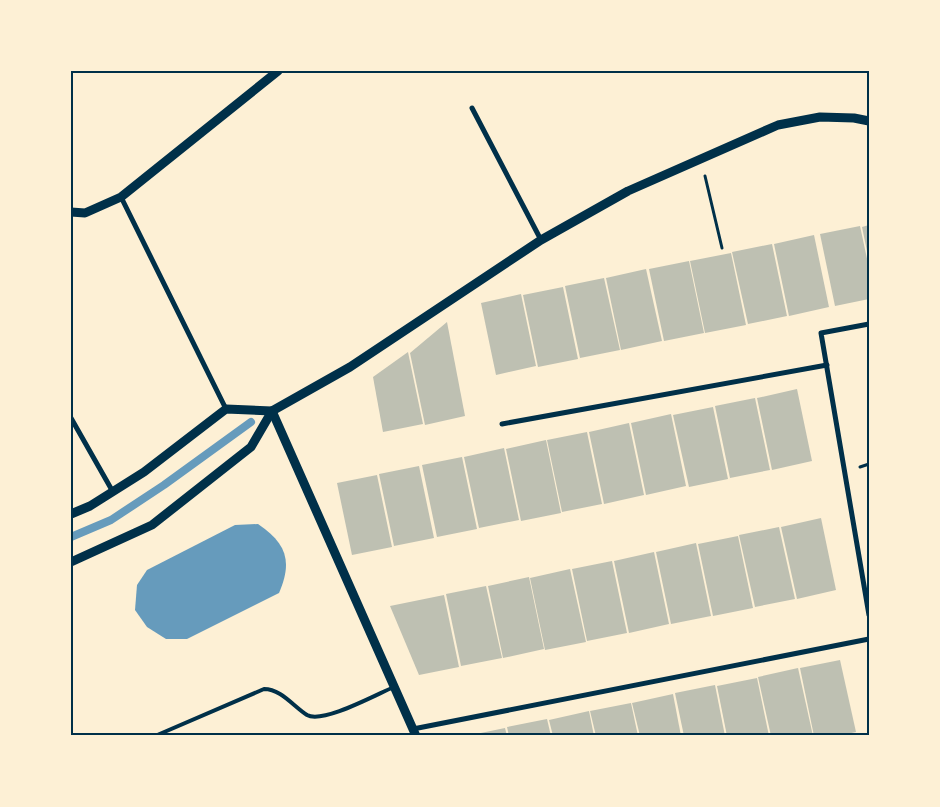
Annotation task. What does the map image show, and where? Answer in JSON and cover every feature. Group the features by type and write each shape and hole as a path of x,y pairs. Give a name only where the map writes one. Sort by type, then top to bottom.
{"street":[{"path":"71,212 85,213 121,197 278,71"},
{"path":"472,108 541,240"},
{"path":"71,562 152,524 250,447 272,411 350,367 541,240 628,191 778,125 820,117 854,118 869,121"},
{"path":"121,197 226,409"},
{"path":"869,324 821,333 869,615"},
{"path":"502,424 827,365"},
{"path":"71,514 90,506 144,472 226,409 272,411"},
{"path":"272,411 414,732 869,639"},
{"path":"71,418 113,492"}],"lane":[{"path":"155,736 264,689 278,692 309,716 316,718 330,715 394,687"}],"path":[{"path":"705,176 722,248"}],"water":[{"path":"258,524 275,538 284,554 286,571 279,593 187,639 166,639 147,627 135,610 137,585 147,570 235,525"}],"building":[{"path":"869,225 869,256 868,256 862,227"},
{"path":"860,226 869,268 869,299 835,306 820,234"},
{"path":"814,235 829,307 789,316 774,244"},
{"path":"772,244 787,316 748,324 732,252"},
{"path":"731,253 746,325 705,333 690,261"},
{"path":"689,261 704,333 664,341 649,269"},
{"path":"646,269 662,341 621,350 606,278"},
{"path":"604,278 620,350 580,358 565,286"},
{"path":"563,287 578,359 538,367 523,295"},
{"path":"521,294 536,366 496,375 481,303"},
{"path":"447,322 465,416 425,425 410,353"},
{"path":"408,352 423,424 383,432 373,377"},
{"path":"797,389 812,461 772,470 757,398"},
{"path":"755,398 770,470 730,478 715,406"},
{"path":"713,407 728,479 689,487 673,415"},
{"path":"671,414 686,486 646,495 631,423"},
{"path":"629,423 644,495 604,504 589,432"},
{"path":"587,432 602,504 562,512 547,440"},
{"path":"546,440 561,513 521,521 506,449"},
{"path":"504,448 519,520 479,528 464,457"},
{"path":"462,457 477,529 437,537 422,465"},
{"path":"419,466 434,538 394,546 379,474"},
{"path":"377,475 392,547 352,555 337,483"},
{"path":"821,518 836,590 797,599 781,527"},
{"path":"779,527 795,599 755,607 739,535"},
{"path":"738,536 753,608 713,616 698,544"},
{"path":"696,543 711,616 671,624 656,552"},
{"path":"654,552 669,624 629,633 614,561"},
{"path":"612,561 627,633 587,641 572,569"},
{"path":"570,569 586,642 545,650 530,578"},
{"path":"529,577 544,649 503,658 488,586"},
{"path":"486,586 502,658 461,666 446,594"},
{"path":"444,595 459,667 419,675 390,606"},
{"path":"840,660 856,732 838,736 814,736 800,668"},
{"path":"798,668 813,736 771,736 758,677"},
{"path":"757,678 769,736 727,736 717,686"},
{"path":"715,685 725,736 684,736 675,693"},
{"path":"673,694 681,736 640,736 632,703"},
{"path":"631,703 638,736 596,736 590,711"},
{"path":"589,711 594,736 553,736 549,720"},
{"path":"547,719 551,736 509,736 507,727"},
{"path":"505,728 507,736 471,736 471,735"}],"waterway":[{"path":"71,537 111,520 164,485 251,422"}]}
